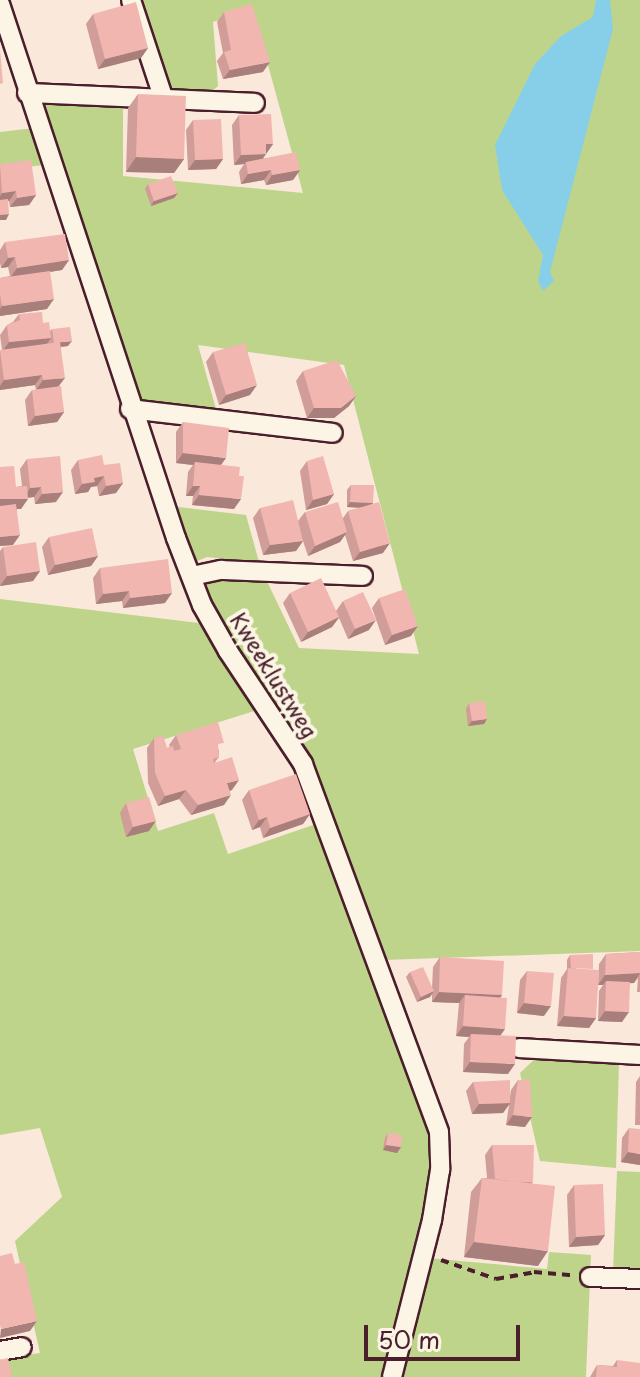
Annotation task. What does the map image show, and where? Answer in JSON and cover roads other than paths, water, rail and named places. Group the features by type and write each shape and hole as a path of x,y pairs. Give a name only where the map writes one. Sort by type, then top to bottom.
{"street":[{"path":"131,0 163,97"},
{"name":"Kweeklustweg","path":"0,4 130,409 192,576 228,651 303,764 431,1106 440,1170 423,1254 392,1377"},
{"path":"27,93 255,103"},
{"path":"130,409 333,433"},
{"path":"192,576 221,570 363,576"},
{"path":"519,1048 640,1055"},
{"path":"590,1277 640,1279"},
{"path":"0,1351 22,1347"}],"water":[{"path":"596,0 610,0 613,29 550,272 554,281 543,291 538,281 543,255 502,190 495,145 535,64 561,36 593,17"}]}
